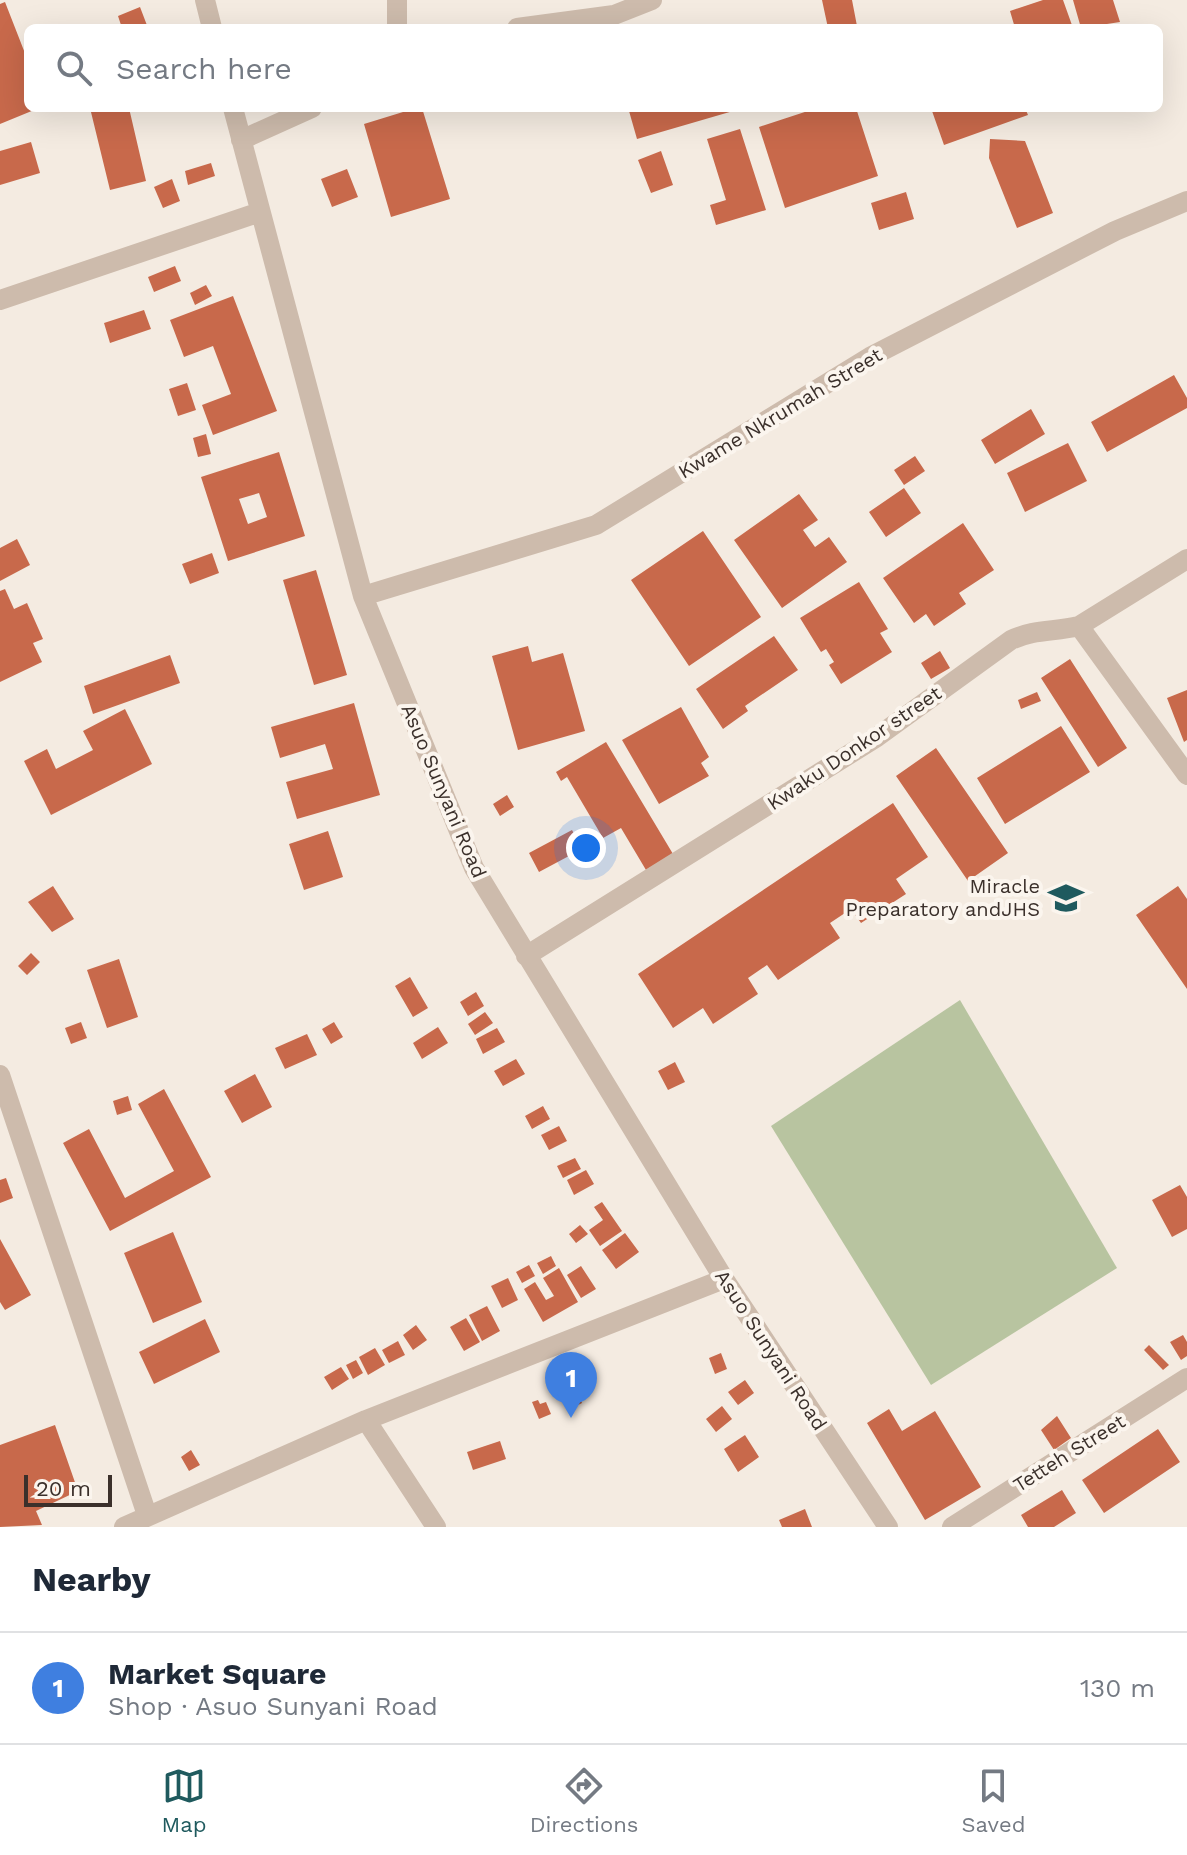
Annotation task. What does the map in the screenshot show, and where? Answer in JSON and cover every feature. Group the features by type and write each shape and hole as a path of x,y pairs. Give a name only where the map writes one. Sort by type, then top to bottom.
{"street":[{"path":"205,0 211,24"},
{"path":"397,0 397,24"},
{"path":"536,24 652,0"},
{"name":"Asuo Sunyani Road","path":"234,112 363,596 474,868 724,1279 888,1527"},
{"path":"241,140 303,112"},
{"name":"Kwame Nkrumah Street","path":"363,596 596,525 870,357 1115,231 1187,201"},
{"path":"0,300 260,212"},
{"name":"Kwaku Donkor street","path":"526,956 877,737 1011,640 1032,630 1058,632 1079,626 1187,559"},
{"path":"1079,626 1187,775"},
{"path":"0,1075 147,1515"},
{"path":"124,1527 366,1420 724,1279"},
{"name":"Tetteh Street","path":"952,1527 1187,1378"},
{"path":"366,1420 436,1527"}],"green space":[{"path":"960,1000 1117,1268 931,1385 771,1126"}],"building":[{"path":"822,0 852,0 857,24 827,24"},
{"path":"1043,0 1063,0 1072,24 1014,24 1010,11"},
{"path":"1073,0 1113,0 1120,22 1080,24"},
{"path":"5,2 24,51 24,112 29,112 0,124 0,4"},
{"path":"140,7 146,24 121,24 118,16"},
{"path":"91,112 130,112 146,181 110,190"},
{"path":"403,112 423,112 450,199 391,217 364,124"},
{"path":"629,112 730,112 637,139"},
{"path":"805,112 857,112 878,176 785,208 759,127"},
{"path":"932,112 1027,112 1028,115 944,145"},
{"path":"740,129 766,210 716,225 710,205 726,200 707,139"},
{"path":"990,139 1025,141 1053,213 1017,228 989,158"},
{"path":"31,142 40,173 0,185 0,151"},
{"path":"661,151 673,185 651,193 638,160"},
{"path":"211,163 215,176 188,185 185,171"},
{"path":"347,169 358,197 332,207 321,179"},
{"path":"172,179 180,201 163,208 154,187"},
{"path":"906,192 914,219 879,230 871,203"},
{"path":"175,266 181,281 154,292 148,277"},
{"path":"206,285 212,296 195,305 190,293"},
{"path":"233,296 277,411 213,435 202,405 231,394 213,346 184,357 170,320"},
{"path":"144,310 151,329 110,343 104,323"},
{"path":"1174,375 1187,398 1187,408 1107,452 1091,422"},
{"path":"187,383 196,410 178,416 169,389"},
{"path":"1031,409 1045,434 995,464 981,440"},
{"path":"206,434 211,454 198,457 193,438"},
{"path":"1068,443 1087,481 1025,512 1007,473"},
{"path":"279,452 305,536 228,561 201,477","holes":["259,493 267,517 248,524 239,499"]},
{"path":"915,456 925,471 904,485 894,470"},
{"path":"904,488 921,513 886,537 869,512"},
{"path":"799,494 818,520 803,530 815,547 829,537 847,562 782,608 734,540"},
{"path":"963,523 994,570 959,593 966,604 934,626 926,614 914,623 883,578"},
{"path":"703,531 761,617 689,666 631,580"},
{"path":"17,539 30,565 0,581 0,548"},
{"path":"212,553 219,573 190,584 182,564"},
{"path":"316,570 347,675 314,685 283,580"},
{"path":"859,582 888,629 880,633 892,652 841,684 829,665 834,662 826,649 821,652 800,618"},
{"path":"5,589 14,609 27,603 43,639 33,643 42,662 0,682 0,591"},
{"path":"774,636 798,670 745,706 748,711 723,729 696,689"},
{"path":"528,646 532,662 563,653 585,731 518,750 492,656"},
{"path":"940,651 950,668 931,679 921,663"},
{"path":"170,655 180,683 93,714 84,686"},
{"path":"1070,659 1127,748 1098,767 1041,678"},
{"path":"1187,690 1187,740 1184,742 1167,698"},
{"path":"1037,692 1041,701 1021,709 1018,700"},
{"path":"354,703 380,795 297,819 286,782 333,769 325,744 280,758 271,727"},
{"path":"681,707 709,757 701,763 709,776 659,804 622,740"},
{"path":"125,709 152,764 51,815 24,761 47,749 56,769 93,750 83,731"},
{"path":"1061,726 1090,772 1005,824 977,778"},
{"path":"606,742 673,854 646,870 621,828 603,838 567,777 561,781 556,772"},
{"path":"936,748 1008,853 968,881 896,776"},
{"path":"507,795 514,807 500,816 493,804"},
{"path":"893,803 928,857 896,879 906,894 861,923 851,909 830,923 840,938 778,980 767,965 748,978 758,994 713,1024 703,1008 673,1028 638,974"},
{"path":"572,830 582,849 539,872 529,853"},
{"path":"328,831 343,877 304,890 289,844"},
{"path":"53,886 74,919 52,932 28,902"},
{"path":"1178,886 1187,899 1187,989 1136,915"},
{"path":"31,953 40,962 27,975 18,966"},
{"path":"119,959 138,1017 107,1028 87,970"},
{"path":"410,977 428,1008 413,1017 395,986"},
{"path":"476,992 484,1006 468,1016 460,1002"},
{"path":"485,1012 493,1023 475,1035 468,1024"},
{"path":"81,1022 87,1038 71,1044 65,1028"},
{"path":"334,1022 343,1037 331,1044 322,1029"},
{"path":"438,1027 448,1043 422,1059 413,1043"},
{"path":"497,1028 505,1042 483,1054 476,1039"},
{"path":"307,1034 317,1055 285,1069 275,1048"},
{"path":"516,1059 525,1074 503,1086 494,1071"},
{"path":"675,1062 685,1082 668,1090 658,1071"},
{"path":"255,1074 272,1107 242,1123 224,1091"},
{"path":"164,1089 211,1177 110,1231 63,1143 89,1129 125,1198 174,1171 138,1104"},
{"path":"128,1096 132,1110 117,1115 113,1101"},
{"path":"543,1106 550,1119 532,1129 525,1116"},
{"path":"559,1126 567,1141 549,1150 541,1135"},
{"path":"575,1158 581,1169 563,1178 557,1166"},
{"path":"586,1170 594,1184 574,1195 567,1180"},
{"path":"6,1178 13,1198 0,1203 0,1180"},
{"path":"1180,1185 1187,1197 1187,1229 1172,1237 1152,1200"},
{"path":"602,1202 622,1231 600,1246 589,1230 603,1220 594,1207"},
{"path":"580,1225 588,1234 576,1243 569,1234"},
{"path":"173,1232 202,1302 153,1323 124,1253"},
{"path":"625,1233 639,1252 616,1269 602,1250"},
{"path":"0,1239 31,1295 5,1310 0,1302"},
{"path":"551,1256 556,1266 543,1274 537,1263"},
{"path":"529,1265 535,1276 522,1283 516,1272"},
{"path":"581,1266 596,1289 581,1298 567,1275"},
{"path":"559,1268 578,1302 543,1322 524,1289 535,1282 546,1300 554,1296 543,1278"},
{"path":"508,1278 518,1300 502,1308 491,1286"},
{"path":"487,1306 500,1331 482,1341 469,1315"},
{"path":"466,1318 480,1342 464,1351 450,1327"},
{"path":"205,1319 220,1352 154,1384 139,1352"},
{"path":"416,1325 427,1340 413,1350 403,1335"},
{"path":"1183,1335 1187,1342 1187,1356 1181,1360 1170,1342"},
{"path":"398,1341 405,1355 389,1363 382,1350"},
{"path":"1149,1345 1169,1365 1163,1370 1144,1350"},
{"path":"375,1348 385,1365 368,1375 359,1357"},
{"path":"721,1353 727,1369 715,1374 709,1358"},
{"path":"356,1360 363,1373 353,1379 346,1365"},
{"path":"341,1367 349,1379 332,1390 324,1377"},
{"path":"745,1380 754,1393 738,1405 728,1392"},
{"path":"576,1389 582,1403 568,1410 560,1396"},
{"path":"538,1400 540,1404 546,1402 551,1414 539,1419 532,1402"},
{"path":"722,1406 732,1419 716,1432 706,1419"},
{"path":"889,1409 902,1431 935,1411 981,1487 925,1520 867,1423"},
{"path":"1057,1416 1071,1438 1054,1450 1041,1430"},
{"path":"55,1425 78,1491 36,1511 42,1525 0,1527 0,1445"},
{"path":"1158,1429 1180,1462 1104,1513 1082,1480"},
{"path":"745,1435 759,1457 738,1472 724,1449"},
{"path":"500,1441 506,1459 473,1470 467,1452"},
{"path":"191,1450 200,1465 189,1471 181,1457"},
{"path":"1062,1490 1076,1513 1054,1527 1028,1527 1021,1515"},
{"path":"805,1509 812,1527 782,1527 779,1520"}],"place":[{"name":"Miracle Preparatory andJHS","path":"1066,898"},
{"name":"Market Square","path":"571,1418"}]}
